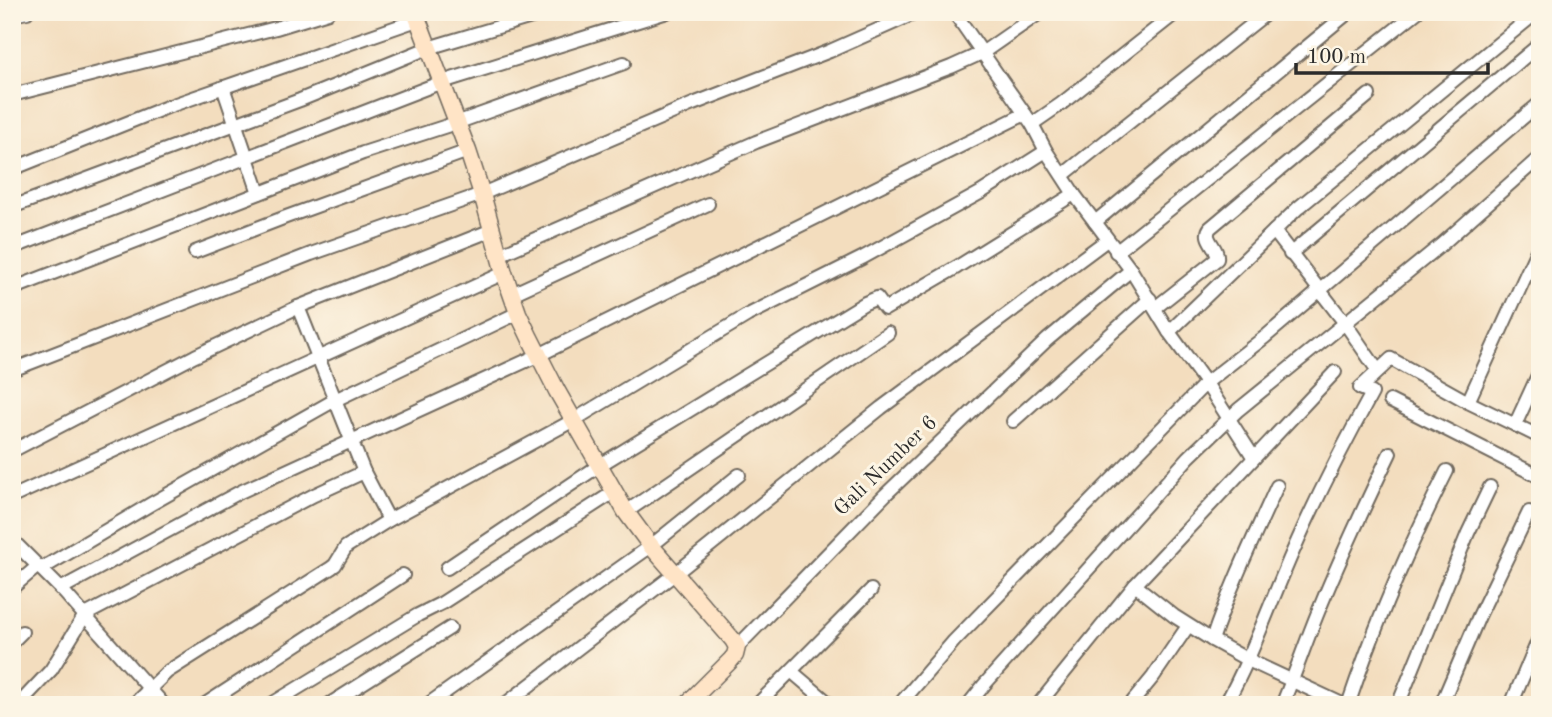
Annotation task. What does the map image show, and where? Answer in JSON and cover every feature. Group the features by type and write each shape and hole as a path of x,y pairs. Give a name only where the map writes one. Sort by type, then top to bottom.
{"street":[{"path":"12,15 27,12"},
{"path":"12,95 276,28 328,12"},
{"path":"12,207 300,100 429,48 548,12"},
{"path":"12,248 442,82 667,12"},
{"path":"12,370 311,254 482,194 918,12"},
{"path":"954,12 1028,119 1074,194 1131,270 1168,331 1206,383 1254,458"},
{"path":"499,256 756,142 951,67 982,53 1041,12"},
{"path":"63,591 62,588 240,492 539,355 1028,119 1072,95 1177,12"},
{"path":"1063,175 1268,12"},
{"path":"1095,222 1349,12"},
{"path":"1116,252 1416,12"},
{"path":"1168,331 1298,208 1536,12"},
{"path":"12,169 167,107 416,16 468,151 518,313 557,391 626,512 651,546 737,647"},
{"path":"1290,254 1540,44"},
{"path":"12,289 363,153 624,63"},
{"path":"223,87 259,192"},
{"path":"1013,421 1152,303 1217,259 1218,253 1207,231 1369,95"},
{"path":"899,705 954,641 1206,383 1540,103"},
{"path":"195,252 468,151"},
{"path":"133,705 167,672 331,568 346,547 389,520 574,420 748,315 862,258 980,193 1046,151"},
{"path":"968,705 1189,457 1229,419 1441,245 1540,157"},
{"path":"447,568 600,465 865,303 877,298 885,309 1074,194"},
{"path":"512,294 708,204"},
{"path":"12,451 195,356 298,307 492,230"},
{"path":"1274,231 1345,323 1378,371"},
{"path":"503,705 676,573 881,408 1107,240"},
{"path":"1468,402 1540,244"},
{"name":"Gali Number 6","path":"686,705 730,661 737,647 885,495 1047,340 1131,270"},
{"path":"12,497 504,273"},
{"path":"298,307 364,472 389,520"},
{"path":"12,587 40,567 335,400 518,313"},
{"path":"626,512 888,333"},
{"path":"1225,705 1248,660 1314,504 1371,393 1360,388 1391,359 1468,402 1540,437"},
{"path":"1515,425 1540,371"},
{"path":"1044,702 1135,584 1335,372"},
{"path":"1390,401 1540,477"},
{"path":"1282,705 1321,605 1390,453"},
{"path":"1135,584 1174,616 1212,640 1248,660 1346,705 1386,603 1447,471"},
{"path":"18,705 51,670 85,615 314,495 364,472"},
{"path":"427,705 651,546 739,475"},
{"path":"1212,640 1224,603 1276,486"},
{"path":"1398,705 1468,533 1490,487"},
{"path":"270,705 442,603 614,492"},
{"path":"1441,705 1484,606 1530,512"},
{"path":"12,540 63,591 164,705"},
{"path":"204,705 403,575"},
{"path":"757,705 871,590"},
{"path":"1130,705 1188,626"},
{"path":"328,705 450,628"},
{"path":"1511,705 1540,636"},
{"path":"791,671 831,705"}]}
